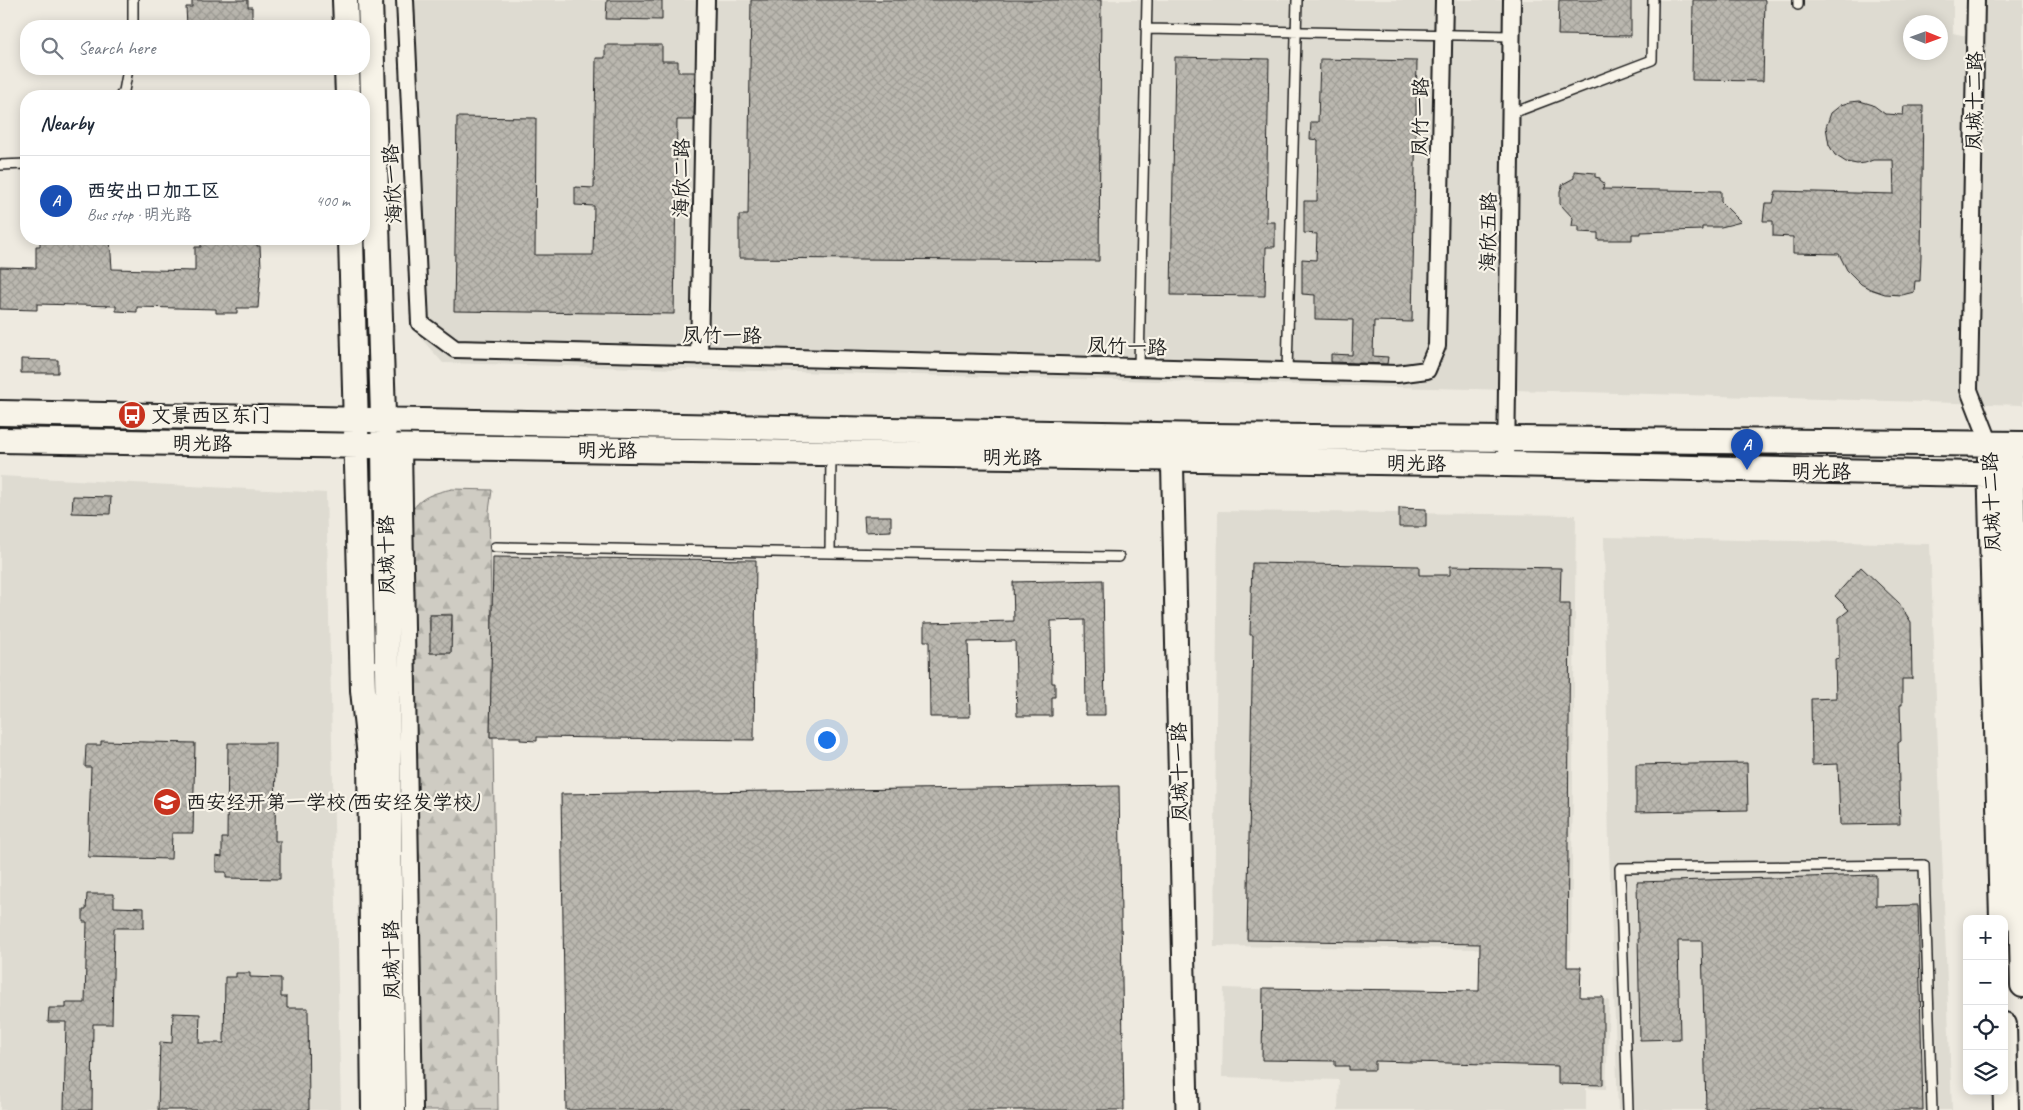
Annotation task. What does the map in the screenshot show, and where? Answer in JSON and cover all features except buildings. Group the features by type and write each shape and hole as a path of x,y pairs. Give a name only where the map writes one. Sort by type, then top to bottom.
{"main road":[{"path":"345,0 346,20"},
{"name":"凤城十路","path":"370,0 384,420 394,447 393,1110"},
{"path":"347,75 348,90"},
{"name":"凤城十路","path":"351,245 363,690 370,757 374,1110"},
{"name":"明光路","path":"0,412 1172,435 2008,444"},
{"name":"明光路","path":"0,440 1506,464 2008,475"},
{"name":"凤城十二路","path":"2002,915 2008,444"},
{"name":"凤城十二路","path":"2008,475 2023,985"},
{"path":"2005,1050 2006,1110"}],"street":[{"name":"海欣一路","path":"405,0 420,323 455,349"},
{"name":"海欣二路","path":"699,356 706,0"},
{"name":"凤竹一路","path":"455,349 1397,374 1427,370 1437,346 1444,0"},
{"name":"海欣五路","path":"1506,464 1512,0"},
{"name":"凤城十二路","path":"1976,0 1969,390 2008,444"},
{"name":"凤城十一路","path":"1172,435 1187,1110"},
{"path":"394,447 414,1110"}],"lane":[{"path":"133,0 133,20"},
{"path":"1139,367 1147,0"},
{"path":"1287,371 1297,0"},
{"path":"1510,114 1652,60 1653,0"},
{"path":"1146,28 1511,36"},
{"path":"124,90 127,75"},
{"path":"0,165 20,164"},
{"path":"830,553 831,454"},
{"path":"495,548 1119,557"},
{"path":"1628,1110 1620,868 1924,865 1932,1110"}],"shaded area":[{"path":"398,0 1953,0 1953,33 1984,40 1986,0 2023,0 2023,405 443,363 410,326"},
{"name":"西安经开第一学校(西安经发学校)","path":"0,476 326,493 341,1110 0,1110"},
{"path":"1218,511 1576,515 1571,950 1214,946"},
{"path":"1604,537 1930,544 1952,1110 1618,1110 1609,849"},
{"path":"1224,988 1609,1000 1606,1089 1586,1088 1586,1110 1338,1110 1339,1080 1222,1077"}],"green space":[{"path":"452,489 492,490 489,511 492,642 490,737 493,737 498,1110 417,1110 410,515 422,500 433,494","holes":["452,614 453,635 430,635 429,615","430,644 451,644 451,653 430,653"]}],"place":[{"name":"文景西区东门","path":"132,415"},
{"name":"西安出口加工区","path":"1747,470"},
{"name":"西安经开第一学校(西安经发学校)","path":"167,802"}]}
